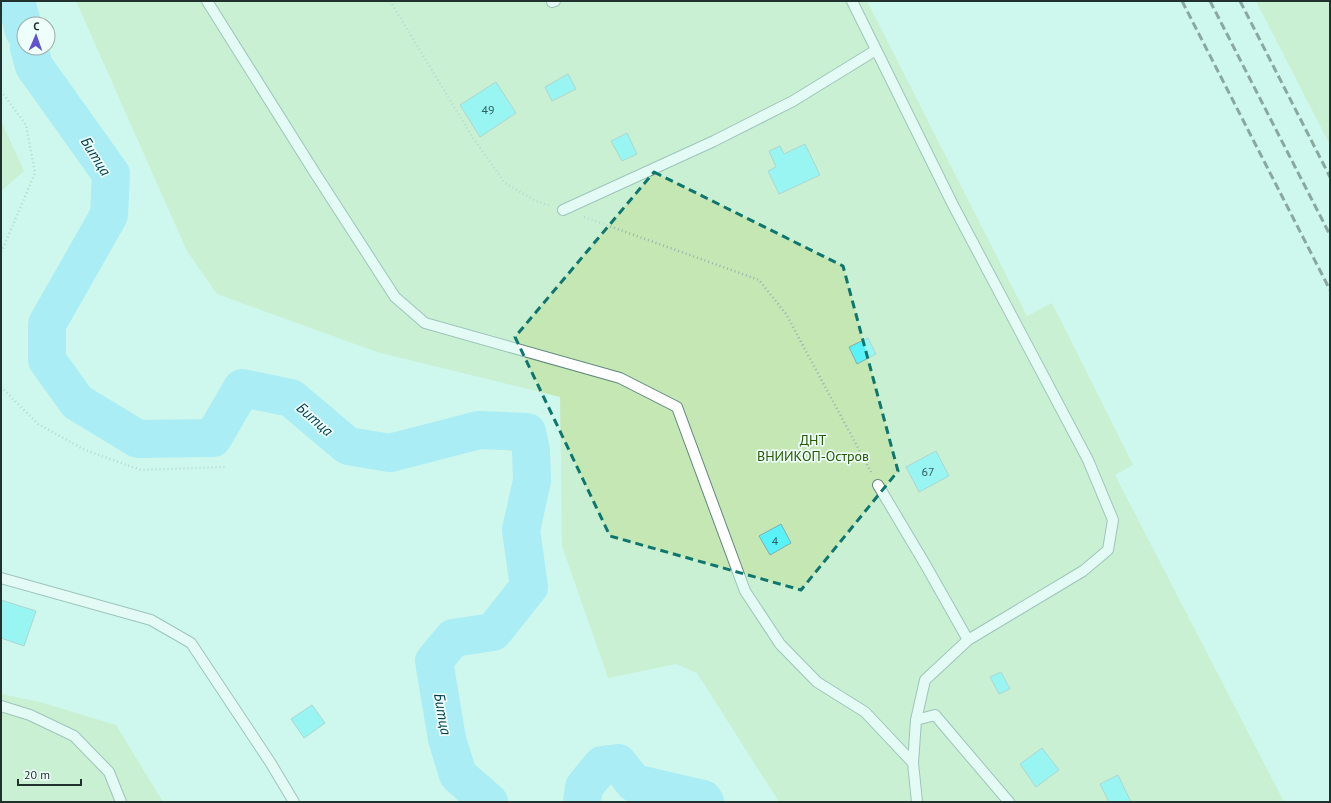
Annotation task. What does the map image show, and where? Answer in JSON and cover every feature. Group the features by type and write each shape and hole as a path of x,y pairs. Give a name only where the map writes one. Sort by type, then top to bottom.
{"lane":[{"path":"207,1 315,173 396,297 425,323 620,378 678,407 745,591 780,644 817,682 865,712 913,763"},
{"path":"852,1 953,205 1088,460 1113,520 1108,550 1103,555 1083,571 968,640 926,680 916,720 913,763 917,802"},
{"path":"563,210 714,141 793,100 876,50"},
{"path":"878,485 968,640"},
{"path":"1,578 151,620 191,643 270,762 294,802"},
{"path":"1,706 30,715 74,736 108,772 121,802"},
{"path":"916,720 935,715 1009,802"}],"path":[{"path":"390,1 473,138 505,183 536,202 563,210 759,280 786,314 878,485"},
{"path":"1,91 26,125 35,173 1,253"},
{"path":"1,387 38,424 85,450 141,470 226,467"}],"highlighted area":[{"path":"654,172 843,266 898,471 801,590 610,536 515,337"}],"green space":[{"name":"ДНТ ВНИИКОП-Остров","path":"76,1 867,1 1027,316 1052,303 1133,465 1115,475 1284,802 779,802 697,673 676,664 608,678 562,546 560,397 377,352 217,294 187,251"},
{"path":"1256,1 1330,1 1330,145"},
{"path":"1,121 24,171 1,191"},
{"path":"1,694 40,702 116,725 163,802 1,802"}],"building":[{"path":"568,74 576,89 552,101 545,87"},
{"path":"496,82 516,113 480,137 460,105"},
{"path":"627,133 637,154 622,161 611,141"},
{"path":"805,144 820,175 779,194 768,171 776,167 769,151 780,146 784,154"},
{"path":"868,338 876,354 857,364 849,347"},
{"path":"936,451 949,476 919,492 906,467"},
{"path":"781,524 791,543 770,555 759,536"},
{"path":"1,600 36,611 24,646 1,638"},
{"path":"1001,672 1010,689 999,694 990,677"},
{"path":"312,705 325,723 304,738 291,719"},
{"path":"1042,748 1059,770 1036,787 1020,764"},
{"path":"1118,775 1131,802 1109,802 1100,784"}],"waterway":[{"name":"Битца","path":"16,1 20,16"},
{"name":"Битца","path":"31,56 34,66 111,174 109,215 47,324 47,360 77,402 138,439 213,438 242,388 291,398 348,446 390,453 479,430 527,432 531,450 532,481 521,530 529,587 493,632 453,638 434,661 447,739 458,775 489,802"},
{"name":"Битца","path":"582,802 584,787 602,765 618,763 634,783 703,799 705,802"}],"railway":[{"path":"1182,1 1330,290"},
{"path":"1210,1 1330,235"},
{"path":"1240,1 1330,177"}]}
